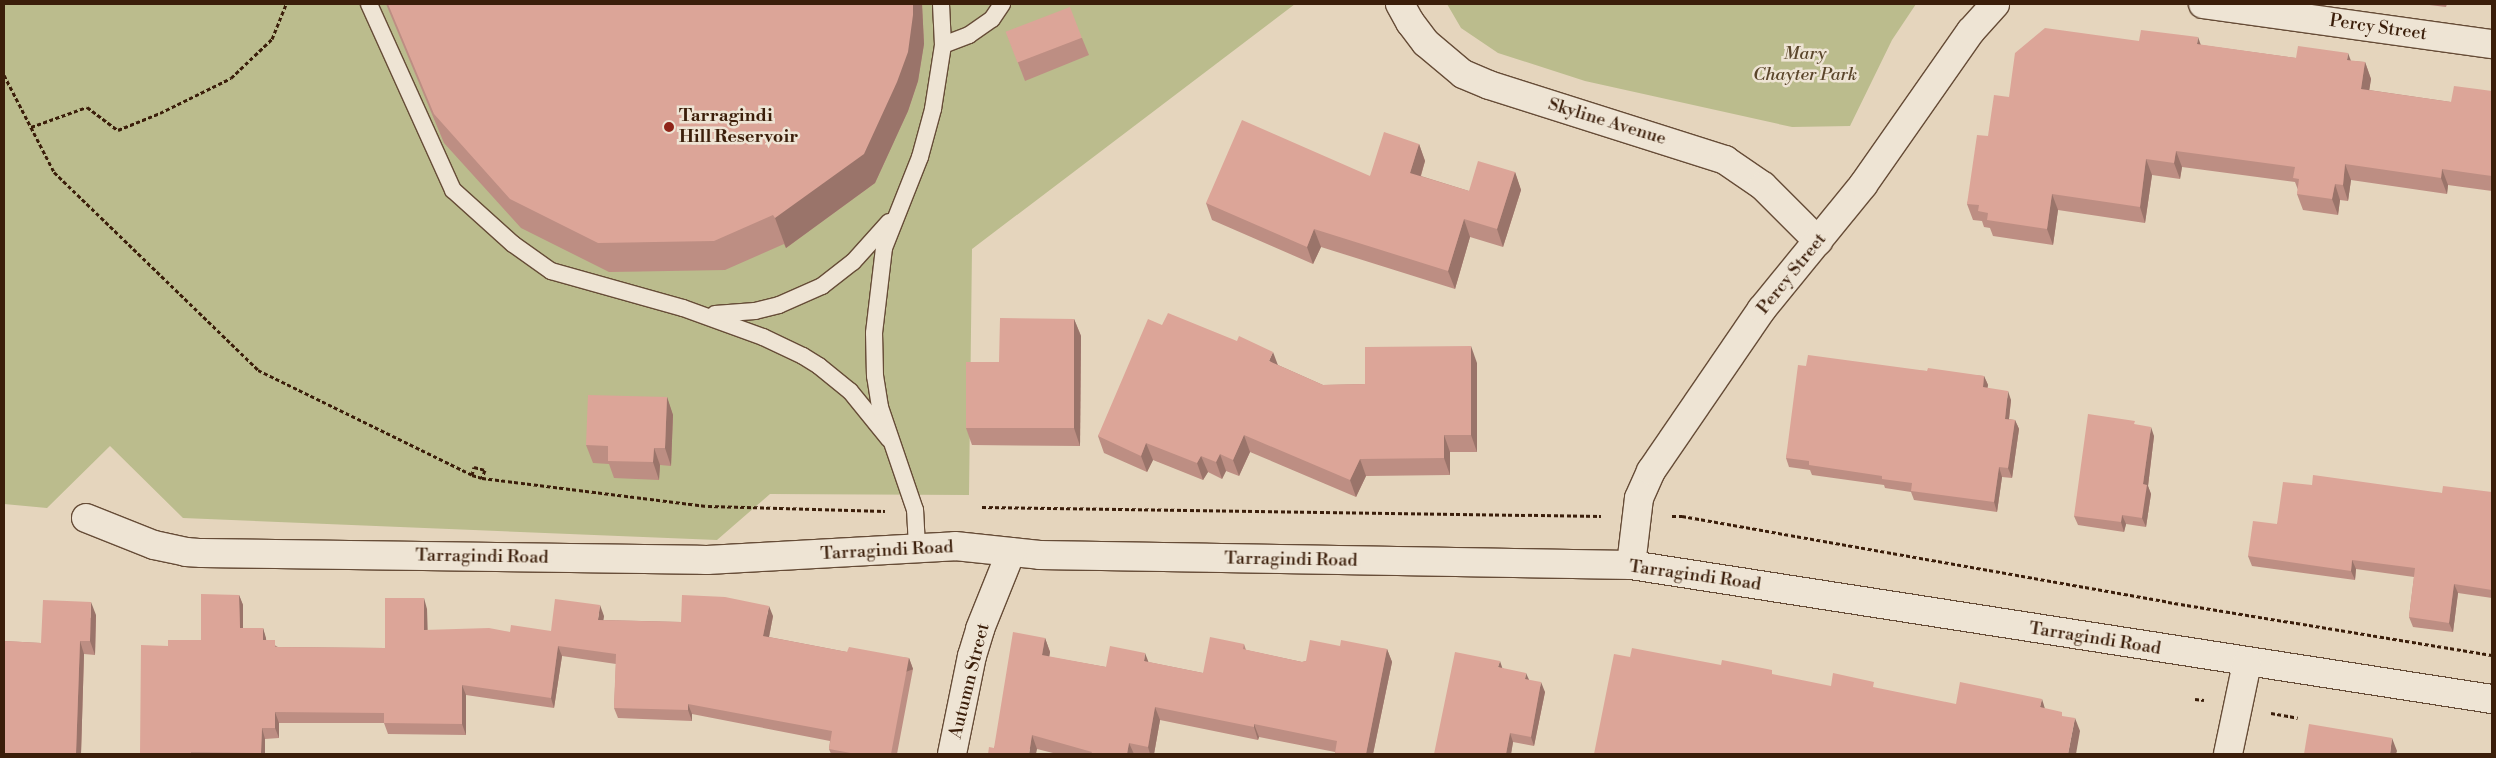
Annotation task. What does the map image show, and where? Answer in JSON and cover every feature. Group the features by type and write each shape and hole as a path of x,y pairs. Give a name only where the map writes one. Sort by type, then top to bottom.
{"street":[{"name":"Skyline Avenue","path":"1400,4 1410,22 1426,43 1463,74 1489,85 1725,160 1763,186 1818,241"},
{"name":"Percy Street","path":"1631,565 1640,498 1651,471 1762,309 1863,185 1971,31 1995,4"},
{"name":"Percy Street","path":"2203,4 2492,44"},
{"name":"Tarragindi Road","path":"86,518 154,545 202,553 707,560 917,547 981,548 1065,556 1631,565 2492,699"},
{"name":"Autumn Street","path":"952,754 972,656 980,629 1011,552"},
{"path":"2228,754 2247,662"}],"lane":[{"path":"369,4 454,190 513,244 552,271 683,308 710,314 737,314 780,304 822,286 853,262 884,229 900,206"},
{"path":"917,547 915,510 889,439 880,407 875,376 874,333 884,248 920,156 933,108 943,46 941,4"},
{"path":"943,46 969,35 992,18 1002,4"},
{"path":"683,308 763,337 819,366 850,391 889,439"}],"path":[{"path":"31,128 87,107 118,130 160,113 230,78 272,39 286,4"},
{"path":"4,75 54,172 258,370 472,475 482,478 708,506 915,510"},
{"path":"472,475 474,467 485,470 482,478"},
{"path":"982,507 1596,516"},
{"path":"1682,516 2168,602 2492,655"}],"green space":[{"path":"4,4 1295,4 972,249 969,495 770,494 717,540 183,518 110,446 47,508 4,504"},
{"name":"Mary Chayter Park","path":"1447,4 1916,4 1892,40 1850,126 1792,127 1585,81 1498,53 1461,28"}],"building":[{"name":"Tarragindi Hill Reservoir","path":"388,4 913,4 913,15 908,52 897,82 864,154 775,218 773,215 714,241 598,243 510,199 434,114"},
{"path":"1070,7 1082,38 1017,63 1006,32"},
{"path":"2045,28 2139,41 2141,30 2198,37 2197,44 2296,58 2298,46 2348,53 2347,60 2365,62 2361,89 2451,102 2454,86 2492,91 2492,176 2442,169 2441,178 2345,164 2343,185 2335,184 2332,199 2297,194 2299,179 2293,178 2295,167 2176,151 2174,163 2146,159 2140,207 2052,194 2047,229 1987,220 1988,213 1978,211 1979,205 1967,204 1977,135 1988,136 1994,95 2009,97 2015,53"},
{"path":"1242,120 1370,176 1384,132 1419,144 1410,173 1469,191 1478,161 1515,172 1497,229 1464,219 1448,271 1314,229 1307,247 1206,203"},
{"path":"1168,313 1237,341 1239,336 1273,352 1269,361 1323,385 1365,384 1365,347 1471,346 1471,435 1444,435 1444,458 1360,459 1350,480 1244,435 1233,460 1220,454 1216,462 1201,456 1197,463 1146,443 1141,456 1098,436 1148,319 1162,325"},
{"path":"1000,318 1074,319 1074,428 966,428 966,362 999,362"},
{"path":"1808,355 1927,371 1928,368 1984,376 1983,387 2008,391 2005,419 2015,420 2008,468 1999,467 1994,502 1911,491 1912,483 1882,479 1882,476 1809,465 1809,461 1786,458 1798,365 1806,366"},
{"path":"588,395 667,397 665,448 654,448 653,462 608,461 608,446 586,445"},
{"path":"2088,414 2135,421 2134,424 2151,427 2143,484 2147,485 2142,518 2122,515 2121,522 2074,516"},
{"path":"2313,475 2442,493 2443,486 2492,492 2492,590 2454,584 2449,623 2409,617 2415,568 2352,560 2351,571 2248,556 2253,521 2277,524 2283,482 2312,485"},
{"path":"201,594 239,595 240,628 263,628 263,640 275,640 275,647 385,648 385,598 424,598 424,630 489,628 510,632 511,625 551,631 555,599 600,605 598,620 681,622 682,595 725,597 769,606 763,636 847,652 849,647 909,658 891,754 856,754 829,749 832,731 688,704 688,710 614,708 616,654 558,646 551,698 462,685 462,724 384,723 384,713 275,712 275,728 262,728 261,753 191,752 191,754 140,754 141,645 168,646 168,640 201,640"},
{"path":"43,600 91,602 90,641 80,641 76,754 4,753 4,641 41,643"},
{"path":"1013,632 1045,638 1042,655 1106,667 1110,646 1145,653 1144,661 1203,673 1210,637 1244,644 1243,649 1302,662 1306,661 1310,640 1340,646 1341,640 1387,649 1366,754 1335,753 1337,741 1155,707 1148,747 1129,743 1127,754 1091,754 1092,752 1032,735 1029,754 988,754 989,747 994,748"},
{"path":"1632,648 1721,665 1722,660 1772,670 1772,674 1831,686 1833,673 1874,682 1873,687 1956,704 1960,682 2042,699 2040,707 2062,712 2062,716 2075,718 2068,754 1594,754 1614,654 1630,657"},
{"path":"1455,652 1500,661 1498,667 1526,673 1525,679 1541,682 1531,737 1510,733 1506,754 1434,754"},
{"path":"2309,724 2392,738 2390,754 2304,754"}],"place":[{"name":"Tarragindi Hill Reservoir","path":"669,127"}]}
